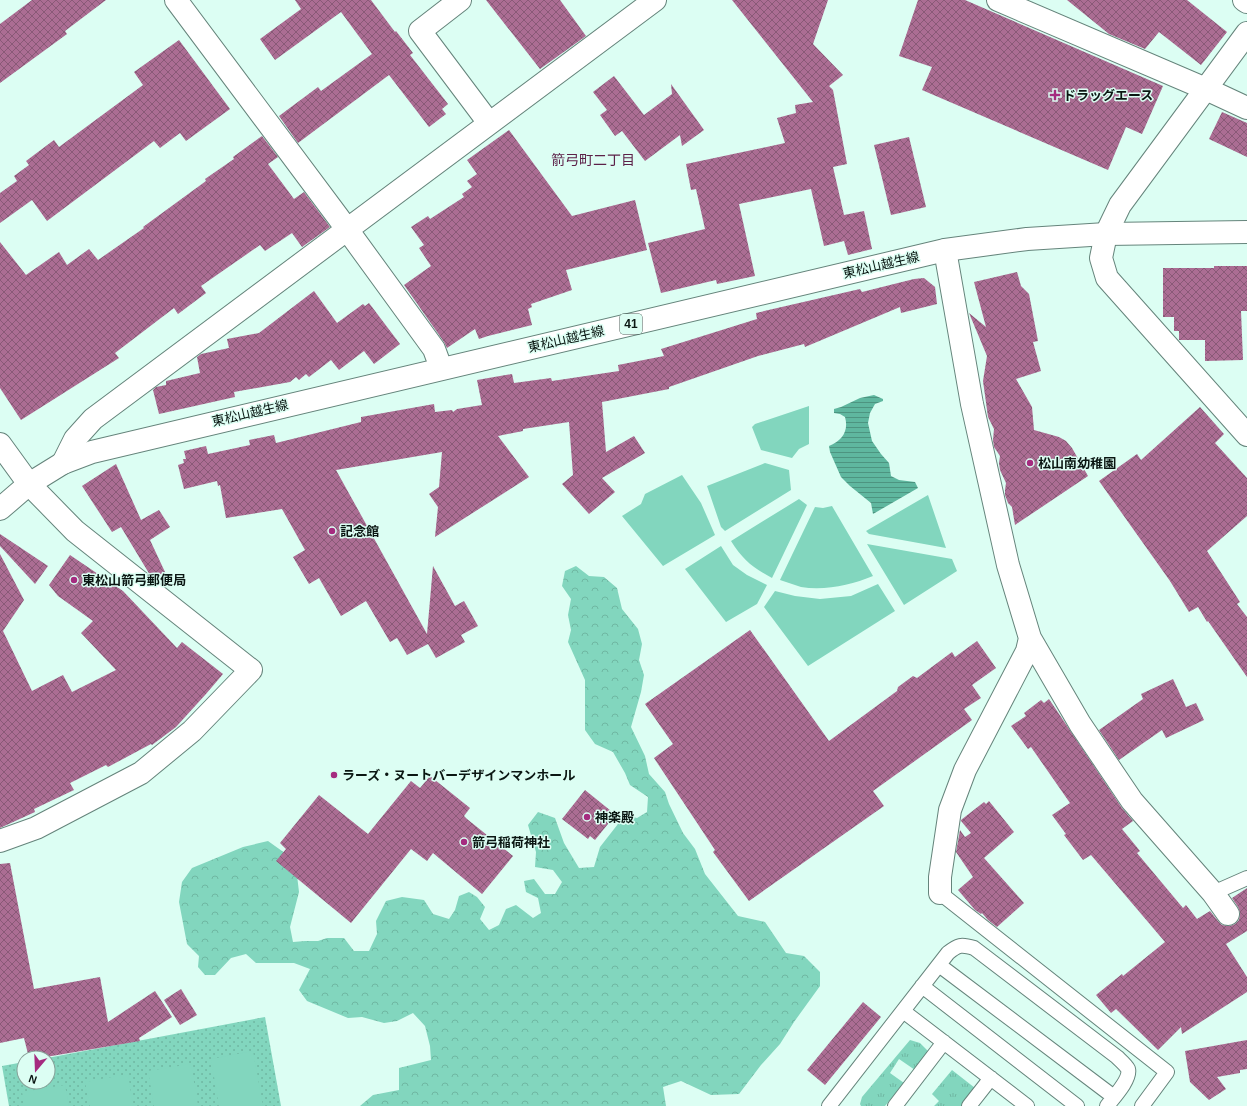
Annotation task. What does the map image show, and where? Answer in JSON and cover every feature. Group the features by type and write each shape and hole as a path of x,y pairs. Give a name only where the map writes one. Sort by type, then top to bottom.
{"street":[{"path":"176,0 347,229 434,349 442,368"},
{"path":"460,0 420,31 489,123"},
{"path":"63,463 75,439 92,419 655,0"},
{"path":"998,0 1247,108"},
{"path":"1247,33 1120,205 1106,234 1101,258 1107,278 1247,435"},
{"name":"東松山越生線","path":"0,509 29,484 63,463 113,446 945,250 1027,239 1106,234 1247,232"},
{"path":"945,250 972,404 1008,565 1030,638 1080,724 1132,801 1213,893 1228,914"},
{"path":"0,444 29,484 75,531 251,670 192,731 140,773 36,828 0,840"},
{"path":"940,893 940,877 950,810 965,770 1027,651 1030,638"}],"lane":[{"path":"1213,893 1247,878"},
{"path":"940,893 1167,1072 1142,1106"},
{"path":"833,1104 922,986 948,953 957,946 974,948 1123,1063 1128,1070 1127,1078 1111,1102 939,965"},
{"path":"922,986 1077,1106"},
{"path":"903,1011 1027,1106"},
{"path":"895,1106 944,1042"},
{"path":"969,1106 991,1078"}],"green space":[{"path":"809,406 809,444 799,449 792,458 761,450 752,427 755,424"},
{"path":"765,463 789,470 791,490 725,531 721,527 707,486"},
{"path":"682,475 701,503 715,535 663,566 622,516 641,504 645,494"},
{"path":"928,495 946,548 869,534 866,531"},
{"path":"799,499 807,505 772,578 748,562 731,541"},
{"path":"832,506 873,576 856,582 829,588 801,587 780,580 815,507 823,508"},
{"path":"867,544 952,559 957,571 904,605"},
{"path":"721,546 733,565 747,575 767,585 757,604 726,622 685,569"},
{"path":"576,566 589,576 604,577 617,588 622,609 638,629 642,644 639,660 644,675 641,692 631,727 645,756 649,774 665,792 683,833 695,849 705,874 738,916 765,922 786,953 804,956 820,972 820,986 780,1044 761,1065 739,1094 711,1095 681,1081 663,1087 666,1106 360,1106 373,1095 399,1090 399,1068 431,1060 430,1046 425,1026 413,1013 397,1021 384,1023 362,1017 348,1018 307,1001 299,990 310,969 294,963 256,963 246,954 231,958 215,975 205,975 198,967 199,956 187,944 179,902 182,882 192,868 243,847 268,841 289,856 296,867 299,892 290,927 293,942 318,941 327,938 344,938 354,951 369,951 377,934 376,921 386,901 402,897 424,900 433,914 449,919 455,910 459,896 469,892 477,897 485,907 480,919 489,930 499,925 506,909 516,905 533,918 541,913 538,898 526,892 524,881 534,879 545,894 555,894 562,882 553,870 535,867 536,852 528,825 538,812 555,818 564,843 579,868 594,867 600,847 625,815 637,818 647,812 648,797 630,785 613,752 595,744 585,730 585,680 568,642 571,630 568,615 571,599 562,586 565,571"},
{"path":"878,584 895,611 808,666 764,607 775,591 795,596 820,599 851,596"},
{"path":"265,1017 281,1106 9,1106 2,1066 16,1063 16,1090 56,1090 56,1056"},
{"path":"910,1040 920,1043 930,1053 915,1070 899,1059 890,1073 904,1083 885,1106 861,1106 860,1104 862,1097"},
{"path":"253,1051 263,1106 219,1106 211,1059"},
{"path":"191,1064 198,1106 154,1106 148,1071"},
{"path":"952,1070 975,1088 965,1106 934,1106 939,1101 932,1094"},
{"path":"128,1074 133,1106 90,1106 85,1082"},
{"path":"65,1085 69,1106 25,1106 22,1092 34,1090 56,1090 56,1086"}],"shaded area":[{"path":"874,395 883,399 883,401 875,404 870,413 868,423 872,441 889,463 891,476 899,480 915,482 918,488 873,514 871,503 841,477 830,452 829,446 841,438 846,427 845,417 834,413 834,409 860,398"}],"building":[{"path":"32,0 106,0 65,31 67,34 0,83 0,24"},
{"path":"295,0 371,0 413,53 410,55 448,104 442,109 446,114 429,127 389,75 298,143 279,116 318,87 321,91 372,54 341,12 275,60 260,39 301,9"},
{"path":"486,0 560,0 586,36 540,69"},
{"path":"732,0 828,0 813,44 843,75 829,86 833,90 847,164 833,167 844,215 864,211 872,249 848,255 844,241 824,246 811,189 739,204 755,276 717,284 716,280 661,293 648,243 705,229 696,189 691,190 686,164 785,143 777,118 796,113 795,105 813,102"},
{"path":"918,0 965,0 1163,86 1142,134 1126,127 1108,170 922,90 932,67 899,56"},
{"path":"1067,0 1187,0 1227,32 1201,65 1159,32 1145,49 1109,34"},
{"path":"179,40 230,109 186,141 180,133 160,148 154,141 47,221 32,200 0,223 0,193 17,181 14,176 29,165 26,161 54,140 59,147 143,85 134,72"},
{"path":"614,76 644,115 672,94 671,84 704,130 682,146 680,135 645,161 622,131 615,136 600,115 607,110 593,92"},
{"path":"1222,112 1247,123 1247,157 1209,139"},
{"path":"509,130 572,216 635,200 647,250 566,270 572,290 531,304 532,307 528,309 532,325 479,339 475,329 447,348 404,285 431,266 419,248 424,245 411,227 428,216 430,219 464,197 462,194 472,187 467,181 477,174 467,160"},
{"path":"262,136 278,157 268,164 294,199 304,192 330,227 302,247 292,233 265,251 260,245 201,286 206,293 178,314 174,308 115,353 119,358 21,420 0,388 0,242 26,275 59,252 67,265 89,249 98,260 144,228 143,227 206,181 205,179 234,159 233,157"},
{"path":"909,137 926,207 891,215 874,145"},
{"path":"1214,266 1247,266 1247,311 1241,311 1243,360 1205,361 1205,340 1179,340 1179,331 1174,331 1174,317 1163,317 1163,268 1214,268"},
{"path":"1017,272 1021,286 1029,294 1038,341 1033,342 1041,371 1016,379 1032,407 1034,430 1059,437 1066,441 1072,448 1088,476 1015,525 1012,507 1008,503 1005,495 1006,483 1000,470 1000,456 994,447 994,429 988,417 983,381 987,356 969,313 986,327 974,282"},
{"path":"924,278 935,287 937,304 901,313 900,307 805,347 804,344 758,356 669,387 669,389 602,402 606,452 634,436 645,453 602,478 615,492 589,514 562,484 573,475 569,422 523,429 523,431 498,436 529,477 435,537 438,507 429,494 439,487 442,452 336,470 427,634 433,566 455,606 464,601 478,626 461,635 465,642 436,658 428,644 407,655 397,638 390,642 366,601 341,616 319,578 309,584 293,557 305,550 282,509 226,518 220,485 218,486 217,481 184,489 178,465 184,463 183,459 186,459 184,451 206,446 208,454 250,445 249,440 274,435 276,443 361,422 361,417 434,404 435,412 452,410 453,412 457,409 482,405 477,380 512,374 514,383 551,378 552,381 619,371 618,365 664,356 661,349 757,319 756,313 860,289 862,292 914,279"},
{"path":"314,291 337,323 363,304 365,306 369,303 400,344 374,364 364,351 339,370 331,360 309,377 306,374 299,380 296,377 290,382 234,392 235,397 159,414 153,390 156,387 166,385 166,381 200,373 197,357 201,354 229,348 227,339 259,333"},
{"path":"1200,407 1224,434 1215,443 1247,478 1247,516 1207,551 1240,602 1237,604 1247,617 1247,677 1208,621 1207,622 1198,607 1189,612 1170,581 1099,481 1137,454 1141,460"},
{"path":"116,464 141,520 159,510 170,527 150,540 165,572 154,578 150,575 121,527 112,532 82,486"},
{"path":"0,534 48,566 35,584 0,546"},
{"path":"0,554 24,600 3,631 32,691 63,675 72,692 116,670 81,633 93,621 58,596 49,585 70,555 123,591 177,648 182,642 223,674 176,727 152,745 151,744 108,767 106,765 70,783 74,790 34,809 35,812 0,828"},
{"path":"750,630 829,741 897,691 898,687 913,676 917,678 952,652 955,657 977,641 996,668 972,685 981,698 964,709 972,720 873,791 884,806 749,901 713,852 715,850 654,758 673,744 645,704"},
{"path":"1173,679 1186,707 1196,703 1204,720 1166,738 1162,730 1119,760 1099,730 1143,699 1141,694"},
{"path":"1049,699 1122,808 1133,821 1122,829 1140,851 1137,853 1183,908 1186,905 1197,919 1210,911 1222,925 1230,926 1239,920 1240,913 1232,898 1247,888 1247,931 1226,944 1247,977 1247,992 1182,1034 1181,1027 1158,1050 1116,1009 1111,1013 1096,995 1122,974 1123,976 1165,942 1091,855 1083,860 1064,835 1066,834 1052,815 1070,803 1031,747 1028,749 1011,726 1026,716 1024,713 1041,700 1044,703"},
{"path":"430,776 470,808 464,816 467,819 513,856 482,894 433,853 427,861 411,849 351,923 276,861 286,849 280,843 319,795 368,834 411,781 420,788"},
{"name":"神楽殿","path":"585,790 611,811 607,815 612,819 595,840 590,836 588,839 562,819"},
{"path":"989,801 1014,832 984,858 1024,903 997,927 982,913 981,914 975,910 958,890 973,877 956,852 960,830 965,837 971,833 961,820 984,802 986,804"},
{"path":"10,863 34,989 100,977 108,1022 155,991 172,1017 139,1038 140,1041 56,1055 56,1050 27,1050 24,1038 0,1043 0,864"},
{"path":"181,989 197,1015 180,1025 164,1000"},
{"path":"863,1002 881,1017 825,1085 807,1070"},
{"path":"1247,1040 1247,1069 1240,1070 1240,1073 1217,1077 1226,1089 1209,1100 1190,1082 1185,1051"}],"place":[{"name":"ドラッグエース","path":"1055,95"},
{"name":"松山南幼稚園","path":"1030,463"},
{"name":"記念館","path":"332,531"},
{"name":"東松山箭弓郵便局","path":"74,580"},
{"name":"ラーズ・ヌートバーデザインマンホール","path":"334,775"},
{"name":"神楽殿","path":"587,817"},
{"name":"箭弓稲荷神社","path":"464,842"}],"district":[{"name":"箭弓町二丁目","path":"593,160"}]}
